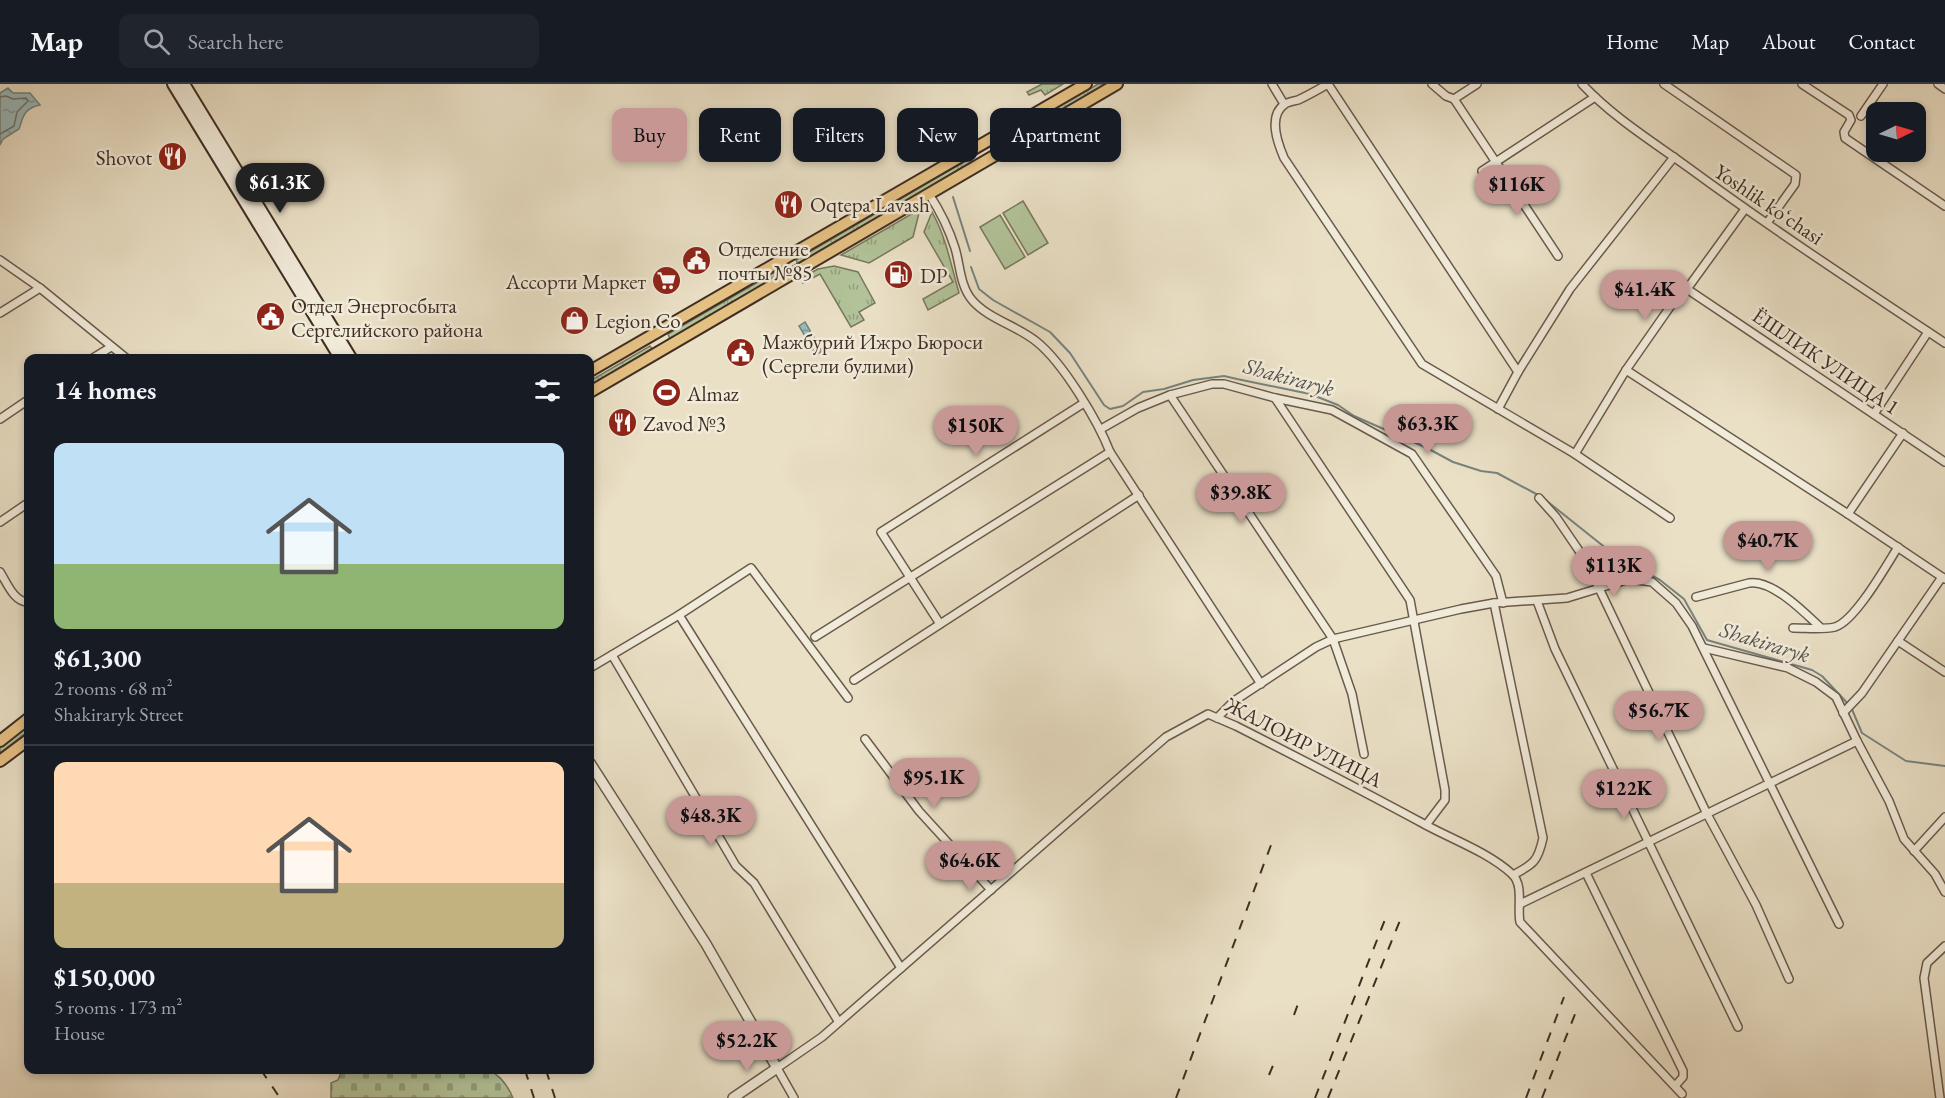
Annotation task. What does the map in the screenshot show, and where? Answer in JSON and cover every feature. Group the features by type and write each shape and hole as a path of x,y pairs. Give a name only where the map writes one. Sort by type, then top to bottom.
{"main road":[{"path":"173,84 338,354"},
{"path":"184,84 349,354"},
{"path":"594,369 1086,84"},
{"path":"1076,108 1117,84"},
{"path":"981,144 990,157"},
{"path":"594,390 990,159"},
{"path":"784,258 793,274"},
{"path":"649,337 657,352"},
{"path":"0,741 24,722"},
{"path":"0,761 24,743"}],"street":[{"path":"1272,84 1284,104"},
{"path":"1518,372 1328,84 1300,99 1284,104 1279,111 1275,129 1284,158 1422,364 1575,454 1670,518"},
{"path":"1432,84 1446,96 1454,99 1558,256"},
{"path":"1454,99 1477,84"},
{"name":"Yoshlik koʻchasi","path":"1582,84 1632,130 1945,343"},
{"path":"1665,84 1796,175 1795,184 1767,223"},
{"path":"1802,84 1849,115 1851,120 1844,136 1945,206"},
{"path":"1861,116 1883,84"},
{"path":"1938,84 1945,89"},
{"path":"1482,171 1595,97"},
{"path":"1498,409 1518,372 1570,289 1674,157"},
{"path":"930,194 954,246 964,287 970,298 980,307 1038,342 1051,356 1101,429 1110,452 1261,684"},
{"path":"1575,454 1626,370 1672,304 1687,289 1745,209"},
{"path":"0,260 40,288 121,354"},
{"path":"0,314 40,288"},
{"name":"ЁШЛИК УЛИЦА 1","path":"1687,289 1945,462"},
{"path":"1874,414 1928,332"},
{"path":"100,354 111,347"},
{"path":"1626,370 1944,578 1862,693 1848,708"},
{"path":"1101,429 1138,408 1170,395 1200,386 1224,384 1332,410 1412,454 1496,576 1503,603"},
{"path":"1170,395 1334,639 1352,694 1364,754"},
{"path":"1275,398 1410,600 1445,790 1445,800 1426,825"},
{"path":"0,419 24,403"},
{"path":"940,624 881,532 1084,403"},
{"path":"1848,514 1903,433"},
{"path":"815,637 1110,452"},
{"path":"854,680 1139,495"},
{"path":"1539,498 1556,517 1586,561 1707,814 1743,879 1789,979"},
{"path":"0,522 24,506"},
{"path":"1793,628 1837,626 1852,616 1898,547"},
{"path":"594,666 679,615 751,568 848,699"},
{"path":"0,572 15,595 24,602"},
{"path":"1217,718 1234,701 1316,647 1334,639 1414,619 1494,603 1567,598 1629,579 1652,582 1676,603 1692,626 1839,924"},
{"path":"1696,597 1756,582 1764,584 1803,611 1821,628"},
{"path":"1537,601 1555,649 1738,1027"},
{"path":"1494,603 1544,837 1540,854 1533,864 1513,875 1520,904 1520,922 1682,1094"},
{"path":"679,615 901,968"},
{"path":"1898,641 1945,672"},
{"path":"1704,648 1788,668 1816,682 1848,708 1857,741 1889,801 1904,840 1935,874 1945,892"},
{"path":"612,655 736,866 754,883 837,1022"},
{"name":"ЖАЛОИР УЛИЦА","path":"733,1098 822,1037 1166,737 1208,714 1236,726 1475,849 1513,875"},
{"path":"865,739 919,811 991,890"},
{"path":"1520,904 1857,741"},
{"path":"594,769 706,944 794,1098"},
{"path":"1914,850 1945,817"},
{"path":"1586,873 1683,1071 1683,1077 1675,1086"},
{"path":"1940,1098 1924,978 1927,963 1945,946"}],"green space":[{"path":"1042,84 1063,84 1045,95 1041,90 1029,95 1027,92"},
{"path":"1098,84 1107,84 1066,108 1057,108"},
{"path":"963,162 972,162 798,264 796,260"},
{"path":"1023,201 1048,243 1028,255 1003,213"},
{"path":"920,209 913,237 869,263 841,255"},
{"path":"932,212 945,241 959,293 928,310 923,299 953,282 924,232"},
{"path":"1000,215 1025,257 1005,269 980,227"},
{"path":"834,266 858,272 875,303 859,312 864,320 851,327 820,274 803,283 803,277 818,269"},
{"path":"777,271 779,275 670,339 668,334"},
{"path":"650,346 652,349 594,384 594,379"},
{"path":"24,729 24,734 0,753 0,747"},
{"path":"340,1074 495,1074 504,1082 513,1098 331,1098 331,1083 338,1080"}],"water":[{"path":"8,88 13,93 30,93 40,105 27,111 19,129 3,139 0,145 0,93"},
{"path":"805,322 822,351 816,355 799,326"}],"waterway":[{"name":"Shakiraryk","path":"953,197 970,251"},
{"name":"Shakiraryk","path":"971,267 979,289 993,300 1050,332 1070,353 1104,405 1110,409 1123,406 1143,392 1164,389 1193,380 1224,376 1310,394 1338,405 1354,416 1453,462 1481,471 1497,473 1538,495"},
{"name":"Shakiraryk","path":"1543,498 1617,557 1660,580 1684,599 1707,640 1812,670 1822,676 1851,707 1862,733 1906,761 1945,766"}],"railway":[{"path":"1176,1098 1271,845"},
{"path":"1315,1098 1386,917"},
{"path":"1328,1098 1401,918"},
{"path":"1526,1098 1564,997"},
{"path":"1294,1015 1299,1001"},
{"path":"1542,1098 1577,1009"},
{"path":"1269,1075 1274,1063"},
{"path":"264,1074 280,1098"},
{"path":"526,1074 534,1098"},
{"path":"547,1074 555,1098"}],"place":[{"name":"Shovot","path":"173,157"},
{"name":"Oqtepa Lavash","path":"789,204"},
{"name":"Отделение почты №85","path":"697,260"},
{"name":"DP","path":"899,275"},
{"name":"Ассорти Маркет","path":"667,281"},
{"name":"Отдел Энергосбыта Сергелийского района","path":"270,317"},
{"name":"Legion Co","path":"574,320"},
{"name":"Мажбурий Ижро Бюроси (Сергели булими)","path":"741,353"},
{"name":"Almaz","path":"666,393"},
{"name":"Zavod №3","path":"622,423"}]}
